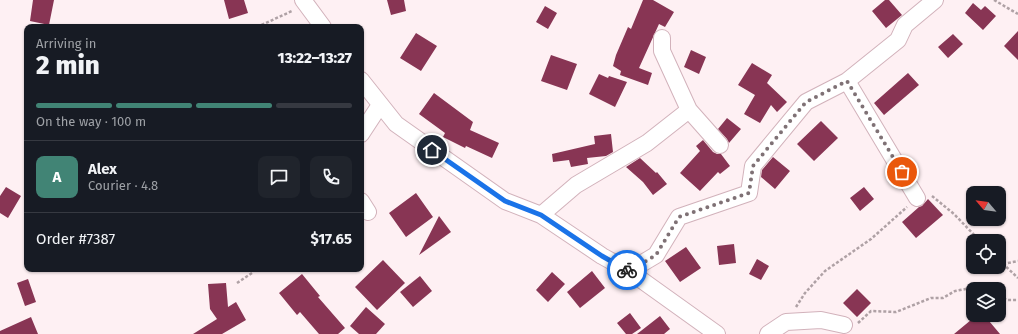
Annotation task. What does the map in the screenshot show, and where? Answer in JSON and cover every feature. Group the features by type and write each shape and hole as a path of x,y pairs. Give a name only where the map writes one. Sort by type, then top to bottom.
{"street":[{"path":"629,271 656,255 679,217 749,193 753,166 806,102 847,81 898,40 905,25 936,0"},
{"path":"305,2 321,24"},
{"path":"662,38 662,51 689,110 720,145"},
{"path":"847,81 917,198"},
{"path":"364,84 396,124 505,201 541,215 602,256 629,271 717,334"},
{"path":"364,129 380,105"},
{"path":"541,215 576,186 647,143 689,110"},
{"path":"768,334 786,322 821,320 844,325"}],"path":[{"path":"994,0 1018,14"},
{"path":"263,24 305,2"},
{"path":"786,322 805,293 824,271 871,239 917,198 931,195 954,214 973,234"},
{"path":"1006,263 1018,261"},
{"path":"1006,267 1018,278"},
{"path":"237,283 252,272"},
{"path":"844,325 856,324 871,311 896,312 931,298 943,298 955,291 966,289"},
{"path":"1006,300 1018,300"}],"building":[{"path":"33,0 54,0 49,24 30,21"},
{"path":"224,0 244,0 248,13 229,19"},
{"path":"387,0 404,0 406,11 391,15"},
{"path":"643,0 653,0 674,12 665,27 659,24 639,68 652,73 648,85 620,75 621,71 613,66 628,27 631,29"},
{"path":"885,0 889,0 902,15 886,28 872,11"},
{"path":"973,3 981,10 985,6 996,16 983,30 965,13"},
{"path":"545,6 557,13 548,29 536,22"},
{"path":"1018,31 1018,60 1004,46"},
{"path":"416,33 437,46 421,71 400,58"},
{"path":"953,34 963,44 948,58 938,47"},
{"path":"691,50 706,57 699,74 684,67"},
{"path":"551,55 577,64 567,90 541,81"},
{"path":"752,63 772,75 767,83 787,102 777,112 771,105 760,123 744,114 755,95 738,85"},
{"path":"908,73 919,85 884,115 874,103"},
{"path":"599,74 608,78 609,76 627,82 615,107 589,94"},
{"path":"434,93 473,122 470,130 499,143 492,158 466,146 465,148 443,137 445,133 419,114"},
{"path":"727,118 741,129 729,143 718,129"},
{"path":"821,121 838,138 814,161 797,144"},
{"path":"611,134 613,152 606,156 587,158 588,164 571,167 569,160 553,162 552,154 595,144 594,136"},
{"path":"703,140 713,152 721,154 730,166 720,174 718,172 700,191 680,173 700,151 696,146"},
{"path":"773,157 790,171 775,189 761,177 762,170"},
{"path":"640,158 656,173 657,172 667,184 653,195 643,182 626,167"},
{"path":"6,187 21,196 8,218 0,213 0,196"},
{"path":"864,187 874,199 860,211 850,198"},
{"path":"416,193 433,217 406,237 389,213"},
{"path":"928,199 943,215 916,238 902,222 922,206"},
{"path":"439,216 451,232 419,255"},
{"path":"734,244 736,263 719,265 717,246"},
{"path":"686,247 701,268 680,282 665,261"},
{"path":"757,259 769,266 761,280 749,274"},
{"path":"383,260 405,283 377,310 355,287"},
{"path":"592,271 605,288 580,308 567,292"},
{"path":"552,272 565,284 548,302 536,290"},
{"path":"302,274 320,296 318,297 345,328 338,334 319,334 300,312 297,315 279,293"},
{"path":"420,276 432,291 413,307 400,292"},
{"path":"28,279 36,302 25,306 17,283"},
{"path":"226,283 228,307 236,302 246,320 222,334 193,334 217,319 210,309 208,284"},
{"path":"857,289 871,303 857,317 843,303"},
{"path":"366,307 385,324 376,334 359,334 350,326"},
{"path":"630,313 641,328 632,334 626,334 617,323"},
{"path":"660,316 670,329 664,334 637,334"},
{"path":"31,317 38,334 0,334 0,331"},
{"path":"969,322 990,322 1000,334 954,334"}],"way so far":[{"path":"627,270 629,271 656,255 679,217 749,193 753,166 806,102 847,81 902,172"}],"route":[{"path":"432,150 505,201 541,215 602,256 627,270"}]}
